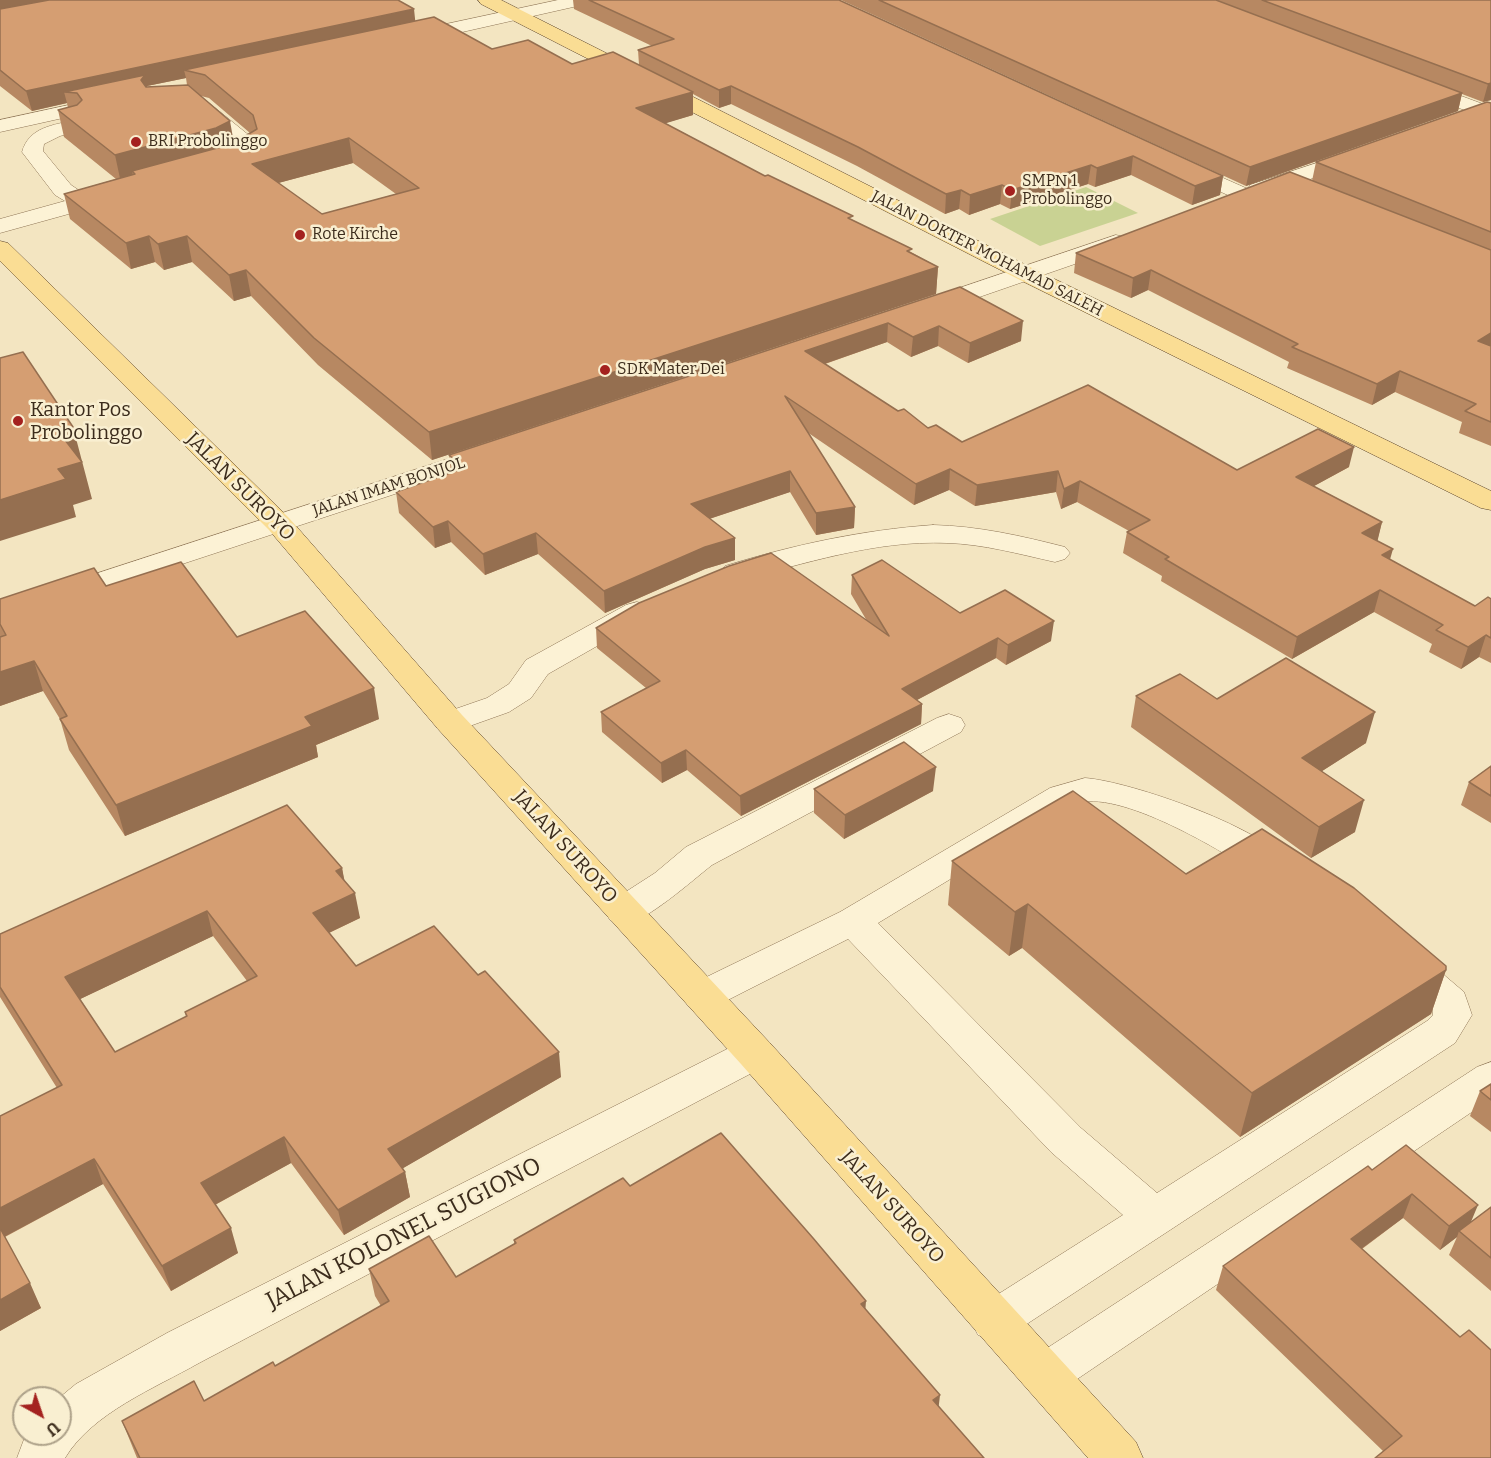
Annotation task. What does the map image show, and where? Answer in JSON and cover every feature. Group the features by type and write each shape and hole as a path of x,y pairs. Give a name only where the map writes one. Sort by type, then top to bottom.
{"main road":[{"name":"JALAN DOKTER MOHAMAD SALEH","path":"487,0 1026,274 1491,502"},
{"name":"JALAN SUROYO","path":"2,253 279,524 450,722 755,1053 1119,1458"}],"street":[{"path":"385,43 582,0"},
{"path":"1405,81 1488,111"},
{"path":"176,104 187,101 201,104 249,145 249,152 240,158 207,169"},
{"path":"0,126 119,108 53,131 35,141 32,152 72,196"},
{"path":"1450,122 1488,111"},
{"path":"1210,207 1374,150"},
{"path":"1168,160 1243,195"},
{"path":"1286,181 1319,194"},
{"path":"0,208 72,196 130,190"},
{"path":"0,226 72,196"},
{"path":"902,316 1135,235"},
{"name":"JALAN IMAM BONJOL","path":"0,615 517,445"},
{"path":"707,582 774,559 890,538 934,534 980,538 1055,553"},
{"path":"450,722 498,705 520,691 537,667 628,615 658,602"},
{"path":"623,911 668,882 699,856 949,725"},
{"path":"702,996 853,921 1062,796 1086,789 1115,792 1168,812 1239,844 1297,882"},
{"path":"853,921 1066,1140 1156,1218"},
{"path":"994,1321 1441,1032 1451,1021 1454,1011 1450,1002 1373,936"},
{"name":"JALAN KOLONEL SUGIONO","path":"72,1416 93,1399 183,1348 755,1053"},
{"path":"1045,1375 1491,1078"}],"green space":[{"path":"1086,187 1138,213 1040,246 990,219"}],"building":[{"path":"49,0 398,0 414,9 26,91 0,70 0,9"},
{"path":"589,0 839,0 1223,176 1195,186 1133,156 1097,168 1091,165 1012,190 1002,185 970,195 961,190 946,194 858,147 731,86 719,90 638,50 674,39"},
{"path":"879,0 1216,0 1462,93 1250,167"},
{"path":"1262,0 1491,0 1491,83 1488,84"},
{"path":"434,17 492,49 528,40 572,64 613,52 693,92 636,108 765,176 768,175 853,216 848,218 912,249 907,251 938,267 429,432 314,338 246,270 229,275 187,236 158,244 149,236 126,243 64,194 135,174 132,171 232,144 257,129 253,115 205,75 184,70","holes":["349,138 419,188 322,214 252,164"]},
{"path":"145,75 141,80 146,87 188,85 230,121 216,128 115,155 58,110 77,105 82,100 77,93 64,92"},
{"path":"1487,102 1491,103 1491,232 1316,162"},
{"path":"1290,172 1491,250 1491,333 1478,341 1491,346 1491,422 1465,411 1476,404 1400,371 1377,384 1292,347 1298,344 1151,270 1133,278 1076,253"},
{"path":"960,287 1023,321 970,343 939,326 913,337 888,323 805,351 898,411 904,409 928,428 936,425 962,442 1088,385 1237,470 1318,429 1354,447 1296,477 1382,522 1362,533 1393,549 1382,555 1475,606 1488,597 1491,599 1491,638 1486,635 1468,647 1436,630 1443,625 1380,590 1297,637 1165,559 1169,557 1127,532 1150,520 1080,481 1064,489 1058,471 977,485 950,469 916,484 785,396 855,507 816,513 790,471 691,504 735,538 705,547 604,591 536,533 483,554 448,521 433,527 396,492 464,468 449,455"},
{"path":"23,352 73,427 58,431 82,462 58,469 66,479 0,500 0,358"},
{"path":"771,553 889,636 852,575 882,560 960,613 1005,590 1054,621 1008,645 998,638 902,689 922,704 740,796 686,750 661,763 601,712 660,681 596,628 639,603 729,566"},
{"path":"181,562 237,637 305,611 374,688 305,717 312,726 116,805 60,719 67,716 34,661 0,672 0,637 6,635 0,624 0,599 94,568 106,586"},
{"path":"1286,658 1375,712 1302,758 1364,800 1319,827 1136,696 1180,674 1217,699"},
{"path":"904,742 936,767 845,815 814,789"},
{"path":"1491,766 1491,796 1469,782"},
{"path":"1073,791 1186,874 1262,829 1354,888 1446,966 1446,970 1252,1093 1028,904 1015,912 952,861"},
{"path":"287,805 342,868 336,871 355,893 313,913 356,966 434,926 478,975 485,971 559,1052 388,1149 405,1172 338,1210 284,1137 201,1183 231,1228 162,1266 94,1159 0,1208 0,1116 62,1085 0,987 0,934","holes":["207,911 257,976 185,1012 187,1016 115,1052 65,977"]},
{"path":"1491,1084 1491,1100 1480,1091"},
{"path":"721,1133 866,1301 861,1304 940,1395 933,1400 984,1458 140,1458 122,1421 194,1381 204,1401 273,1362 275,1366 389,1301 369,1269 429,1236 456,1277 516,1243 514,1240 623,1178 630,1186"},
{"path":"1406,1145 1478,1205 1449,1226 1412,1194 1351,1239 1460,1337 1469,1330 1491,1350 1491,1458 1375,1458 1402,1436 1223,1266 1368,1166 1372,1170"},
{"path":"1491,1207 1491,1258 1459,1231"},
{"path":"0,1228 30,1283 0,1300"}],"place":[{"name":"BRI Probolinggo","path":"136,142"},
{"name":"SMPN 1 Probolinggo","path":"1010,191"},
{"name":"Rote Kirche","path":"300,235"},
{"name":"SDK Mater Dei","path":"605,370"},
{"name":"Kantor Pos Probolinggo","path":"18,421"}]}
